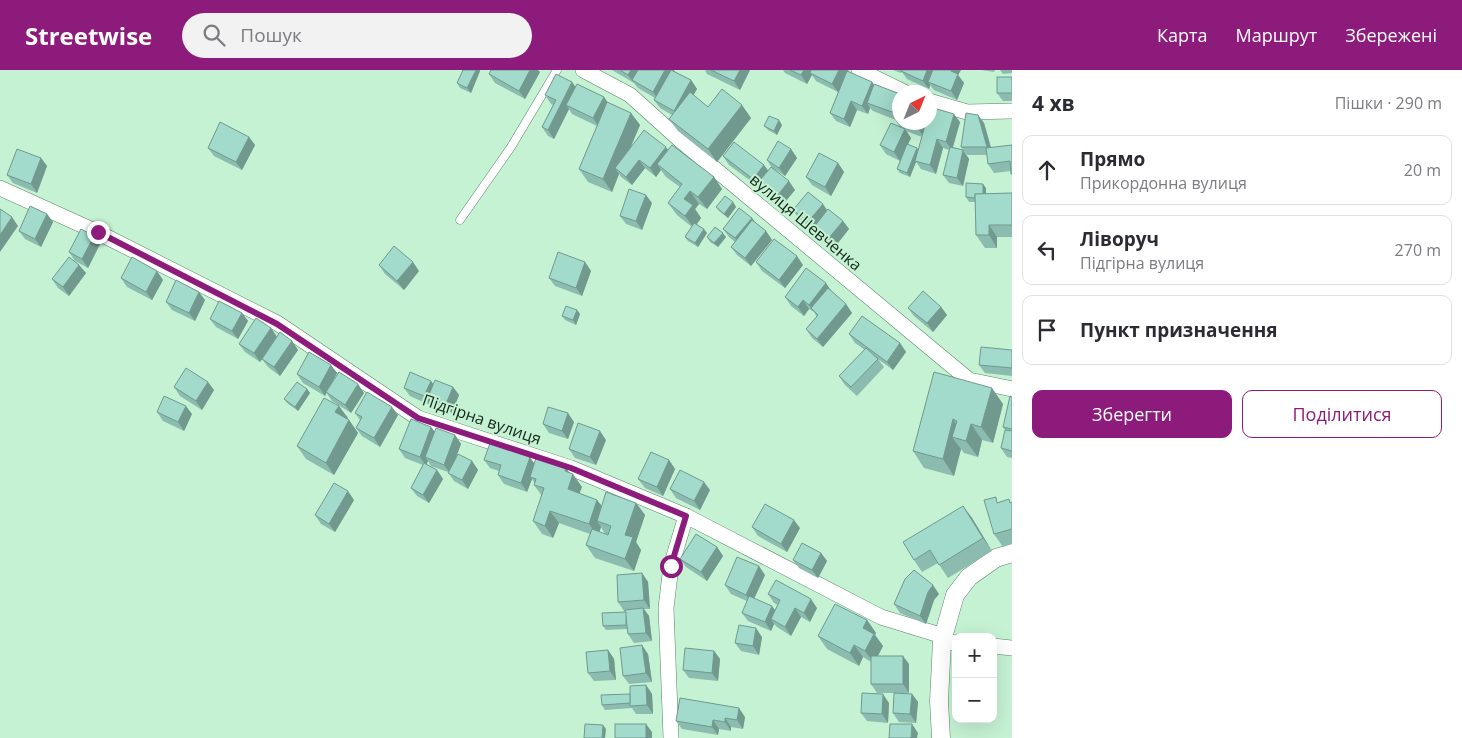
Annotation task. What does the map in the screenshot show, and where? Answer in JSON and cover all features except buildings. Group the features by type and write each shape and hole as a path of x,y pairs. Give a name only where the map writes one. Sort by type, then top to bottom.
{"street":[{"name":"вулиця Шевченка","path":"583,70 630,96 680,140 969,380 1012,389"},
{"path":"859,70 892,86"},
{"path":"937,103 967,112 1012,111"},
{"name":"Підгірна вулиця","path":"0,188 98,232 277,324 418,418 571,468 686,516 881,617 947,640"},
{"path":"671,738 666,608 671,566 686,516"},
{"path":"941,738 940,701 947,640 955,595 969,577 996,558 1012,552"},
{"path":"997,646 1012,648"}],"lane":[{"path":"460,220 511,147 558,70"}],"route":[{"path":"98,232 277,324 418,418 571,468 686,516 671,566"}]}
